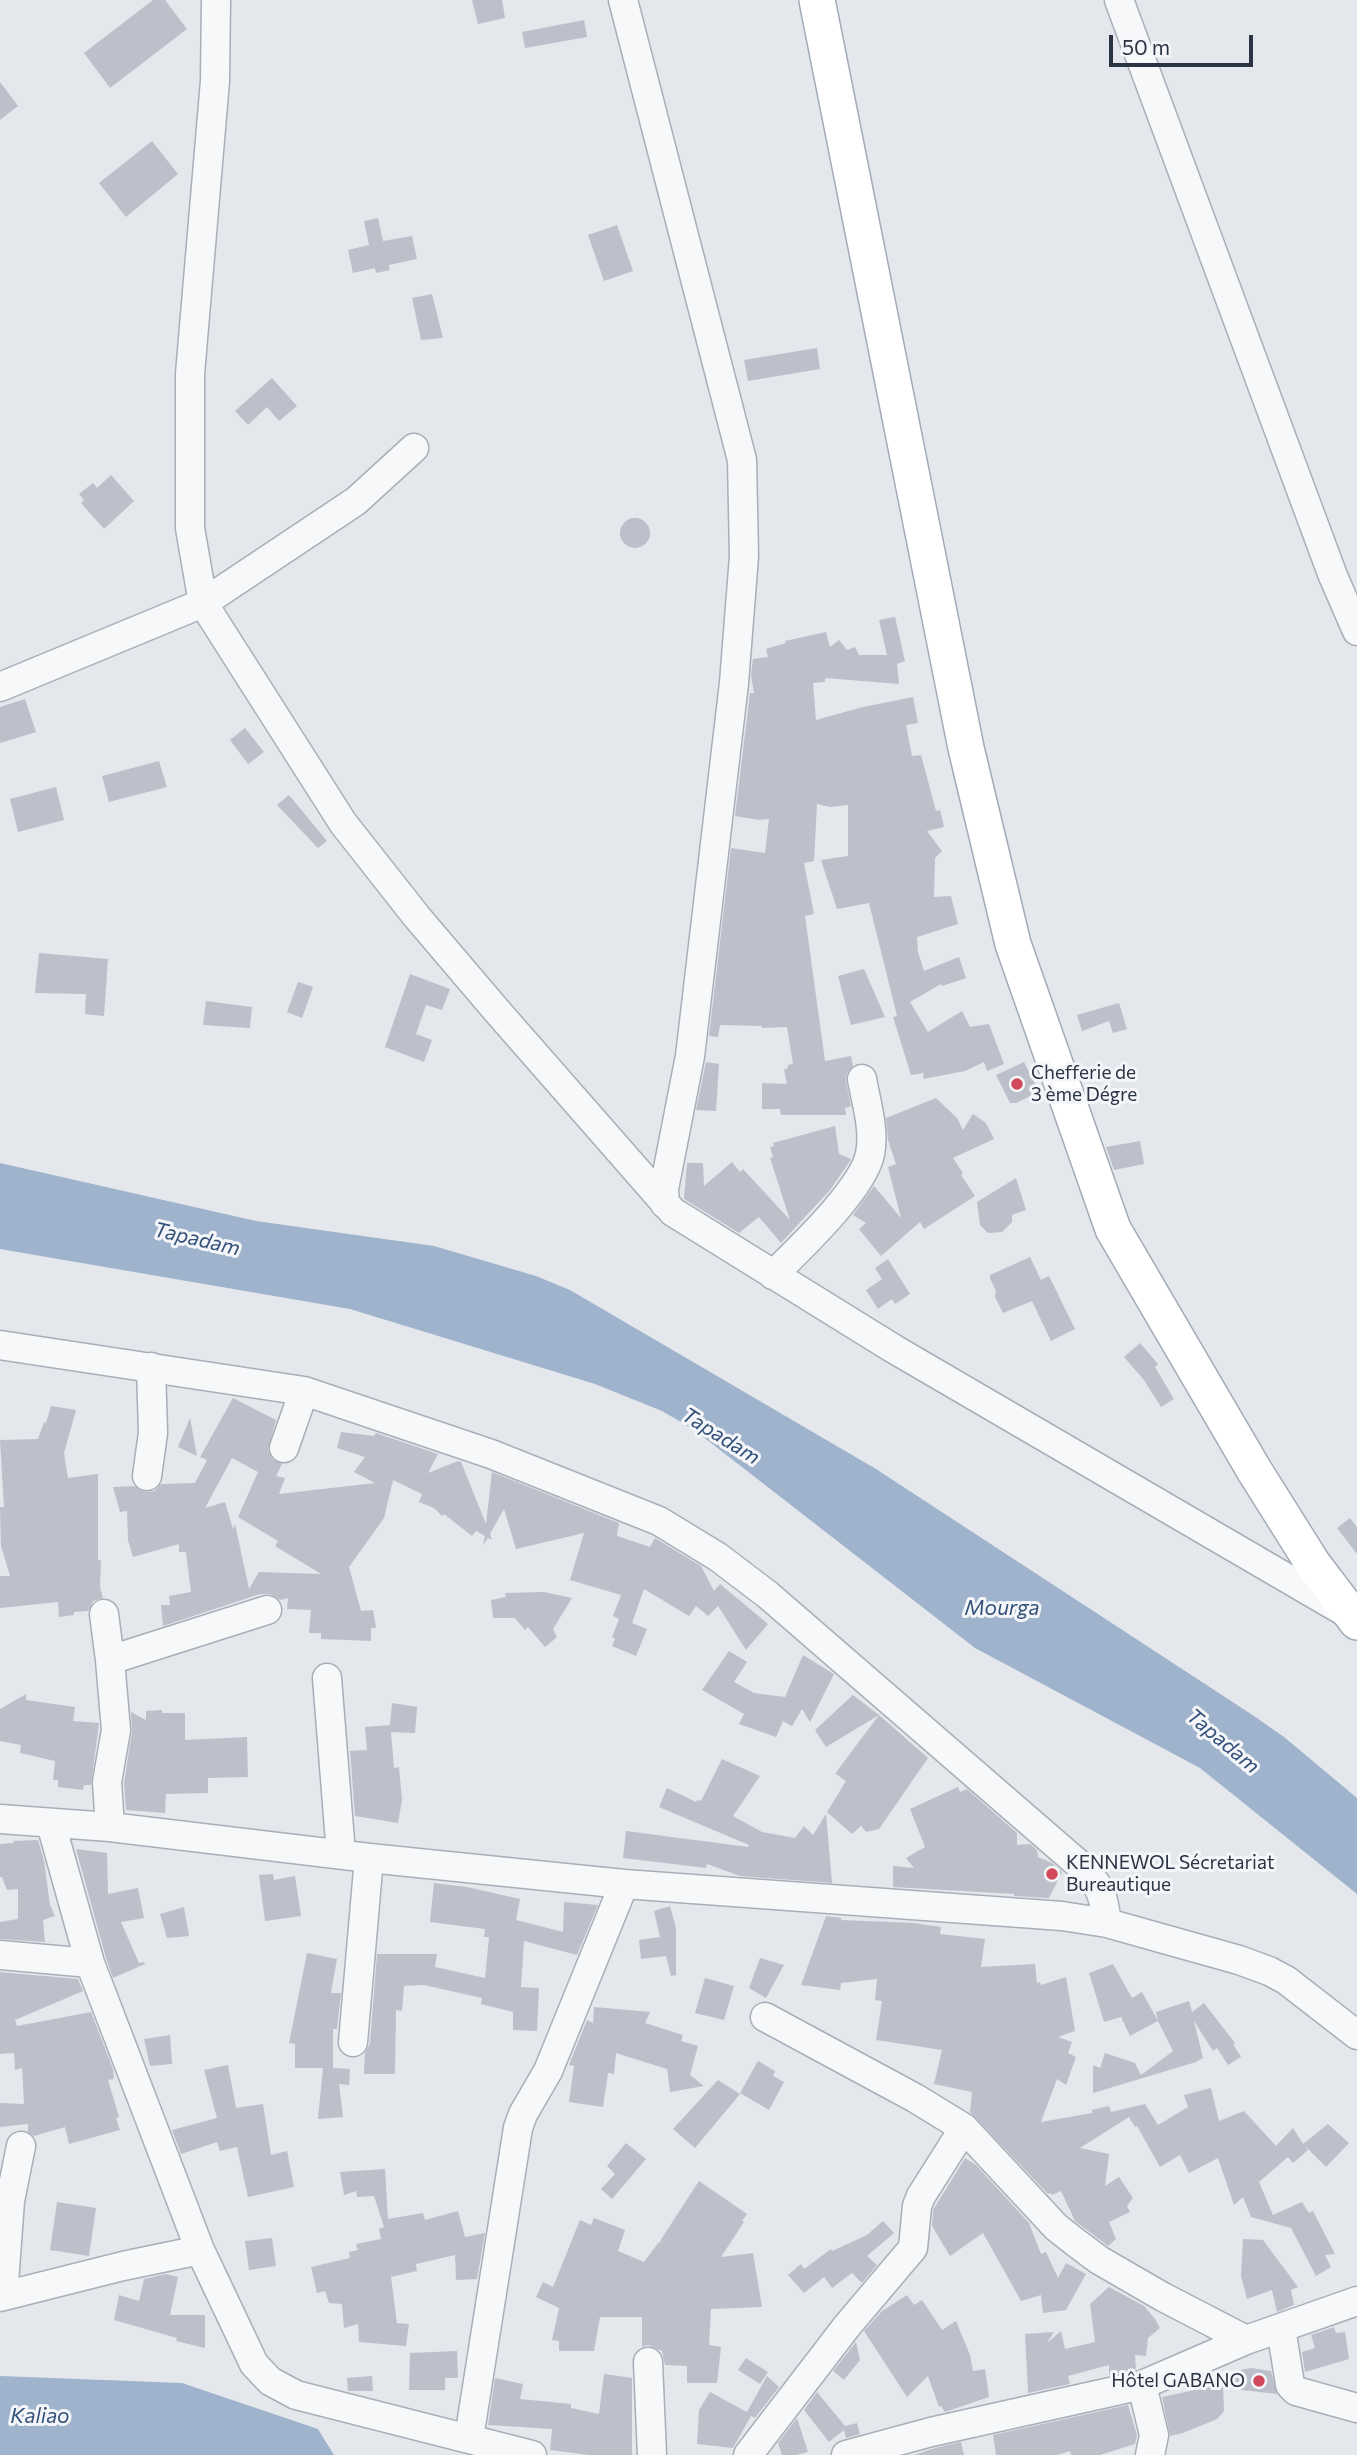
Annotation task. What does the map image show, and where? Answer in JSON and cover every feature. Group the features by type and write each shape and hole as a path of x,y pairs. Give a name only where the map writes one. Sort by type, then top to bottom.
{"main road":[{"path":"817,0 966,748 1013,944 1113,1228 1254,1469 1313,1564 1354,1618"}],"street":[{"path":"216,0 215,80 190,374 190,528 203,603 343,823 417,917 673,1212 894,1349 1354,1618"},
{"path":"623,0 742,460 744,556 734,683 690,1056 664,1189 665,1204"},
{"path":"1119,0 1333,576 1357,631"},
{"path":"0,687 203,603 356,501 414,448"},
{"path":"773,1275 826,1222 863,1171 870,1153 870,1126 862,1079"},
{"path":"0,1345 304,1391 504,1459 659,1521 718,1557 778,1604 1082,1867 1099,1885 1107,1923"},
{"path":"147,1476 153,1433 151,1367"},
{"path":"284,1448 304,1391"},
{"path":"110,1660 267,1610"},
{"path":"104,1614 116,1730 107,1782 110,1827"},
{"path":"327,1678 341,1854"},
{"path":"0,1819 110,1827 369,1858 624,1884 1062,1916 1107,1923 1269,1971 1286,1980 1357,2035"},
{"path":"51,1824 90,1963 200,2250 254,2364 270,2381 296,2395 532,2455"},
{"path":"353,2042 369,1858"},
{"path":"468,2438 518,2128 548,2071 624,1884"},
{"path":"0,1955 90,1963"},
{"path":"765,2017 915,2098 964,2128 1056,2227 1075,2242 1099,2260 1163,2297 1246,2340"},
{"path":"748,2455 847,2326 913,2248 917,2206 921,2196 964,2128"},
{"path":"21,2146 10,2201 2,2297 123,2266 200,2250"},
{"path":"846,2455 932,2432 1142,2385 1246,2340 1357,2301"},
{"path":"1281,2328 1290,2385 1296,2392 1357,2408"},
{"path":"648,2362 652,2455"},
{"path":"1142,2385 1154,2435 1150,2455"}],"water":[{"name":"Mourga","path":"0,1163 256,1221 434,1246 536,1276 570,1290 876,1469 1284,1737 1357,1798 1357,1894 1200,1768 975,1648 693,1429 662,1411 595,1384 350,1309 0,1249"},
{"name":"Kaliao","path":"0,2376 182,2383 318,2429 334,2455 0,2455"}],"building":[{"path":"153,0 165,0 187,29 110,88 84,53"},
{"path":"472,0 502,0 505,18 478,24"},
{"path":"584,20 587,37 525,48 522,32"},
{"path":"0,82 18,106 0,120"},
{"path":"152,141 178,174 126,217 99,183"},
{"path":"378,218 383,241 412,236 417,259 389,265 390,270 376,273 375,268 353,273 348,250 369,245 364,221"},
{"path":"617,225 633,271 604,281 588,235"},
{"path":"432,294 443,338 421,340 412,298"},
{"path":"817,348 820,369 748,381 744,360"},
{"path":"272,378 297,406 279,421 267,407 248,425 235,411"},
{"path":"111,475 134,501 104,529 81,503 84,500 79,494 93,483 97,488"},
{"path":"635,518 646,522 650,533 646,544 635,548 624,544 620,533 624,522"},
{"path":"895,617 905,661 897,664 899,684 825,678 825,682 813,683 816,720 913,697 918,723 906,725 912,756 921,755 936,811 940,810 944,827 927,831 942,851 935,858 934,897 951,896 958,924 917,937 918,952 924,971 959,957 966,978 942,986 941,984 910,1002 928,1032 962,1011 970,1027 989,1024 1004,1064 987,1071 984,1062 965,1071 923,1079 924,1073 911,1075 893,1017 897,1016 869,903 837,909 821,860 848,856 848,805 830,807 817,804 814,861 804,863 814,914 805,916 825,1061 851,1056 853,1066 847,1073 846,1081 851,1106 845,1108 846,1115 781,1115 780,1109 762,1109 762,1083 787,1084 784,1069 793,1064 787,1027 720,1025 718,1037 709,1036 731,848 765,853 769,819 735,816 750,693 754,693 751,675 753,659 768,657 766,649 786,643 785,641 826,632 830,647 839,640 847,650 855,647 859,655 887,655 879,620"},
{"path":"25,699 36,732 0,743 0,707"},
{"path":"245,728 264,752 248,764 230,740"},
{"path":"159,761 167,787 109,802 102,776"},
{"path":"56,787 64,820 18,832 10,799"},
{"path":"289,795 327,841 318,848 277,805"},
{"path":"39,953 108,959 104,1016 85,1014 86,994 35,993"},
{"path":"864,969 885,1017 851,1025 838,976"},
{"path":"410,974 450,989 442,1010 426,1005 416,1034 432,1040 424,1062 385,1047"},
{"path":"298,982 313,987 302,1018 287,1012"},
{"path":"206,1001 252,1007 250,1028 203,1025"},
{"path":"1119,1003 1127,1029 1113,1033 1109,1021 1082,1031 1077,1015"},
{"path":"706,1062 719,1064 716,1111 696,1110"},
{"name":"Chefferie de 3 ème Dégre","path":"1024,1062 1039,1092 1016,1103 1010,1103 996,1075"},
{"path":"936,1098 957,1118 963,1130 973,1114 986,1123 994,1139 953,1158 975,1196 924,1229 920,1222 881,1256 859,1229 866,1223 853,1215 874,1186 901,1218 888,1167 896,1164 888,1140 886,1118"},
{"path":"835,1126 839,1154 851,1159 830,1190 781,1243 759,1217 739,1233 684,1199 687,1163 703,1163 704,1186 732,1162 740,1172 743,1169 790,1220 770,1158 773,1157 770,1147 774,1146 773,1143"},
{"path":"1140,1141 1144,1164 1114,1170 1106,1147"},
{"path":"1016,1178 1026,1210 1012,1215 1012,1222 1002,1232 988,1233 980,1225 977,1202"},
{"path":"1030,1257 1041,1280 1049,1276 1075,1329 1051,1341 1032,1301 1003,1313 990,1278 990,1275"},
{"path":"888,1259 910,1294 895,1304 892,1299 878,1309 866,1290 882,1279 875,1268"},
{"path":"1140,1343 1158,1364 1155,1367 1174,1399 1161,1407 1144,1380 1124,1357"},
{"path":"233,1398 276,1420 268,1450 272,1459 282,1464 276,1476 285,1478 279,1494 375,1483 354,1472 365,1457 337,1448 341,1432 374,1436 376,1433 438,1454 428,1473 461,1462 486,1524 492,1472 619,1523 617,1536 650,1547 655,1538 701,1566 714,1591 720,1584 768,1624 746,1650 718,1606 708,1616 696,1606 689,1616 644,1589 632,1623 647,1629 636,1656 612,1646 615,1639 612,1637 619,1619 613,1616 621,1595 570,1580 584,1533 516,1549 504,1509 490,1534 492,1540 488,1538 483,1545 485,1536 476,1531 472,1536 444,1514 442,1516 434,1508 419,1502 422,1494 393,1480 384,1518 349,1567 361,1611 373,1610 376,1628 371,1628 371,1641 321,1639 321,1633 309,1633 311,1610 287,1609 288,1598 280,1600 270,1594 260,1594 163,1626 161,1605 170,1605 169,1596 191,1592 186,1552 179,1552 179,1544 133,1557 128,1540 127,1511 120,1512 113,1487 134,1486 145,1492 154,1491 161,1484 195,1483 207,1460 200,1457","holes":["232,1458 258,1472 238,1517 278,1541 275,1546 321,1574 259,1572 249,1589 235,1524 233,1529 225,1502 205,1508"]},
{"path":"51,1406 76,1410 64,1453 68,1478 98,1474 98,1560 101,1560 100,1587 103,1598 93,1601 88,1611 59,1617 58,1602 0,1608 0,1576 10,1576 1,1546 0,1507 4,1507 0,1440 38,1439"},
{"path":"190,1418 197,1456 178,1447"},
{"path":"1350,1518 1357,1527 1357,1554 1337,1528"},
{"path":"544,1592 572,1598 553,1629 557,1637 545,1647 528,1627 525,1630 515,1618 493,1618 491,1600 506,1597 505,1593"},
{"path":"729,1651 747,1662 734,1682 754,1693 785,1697 803,1655 834,1674 810,1722 802,1709 792,1726 783,1721 776,1737 739,1724 744,1714 702,1690"},
{"path":"26,1694 26,1700 75,1707 73,1721 99,1723 91,1785 84,1785 83,1790 58,1787 58,1780 53,1780 55,1761 20,1753 21,1745 0,1741 0,1709"},
{"path":"853,1695 879,1715 826,1747 815,1730"},
{"path":"392,1703 417,1707 415,1733 391,1732 394,1768 399,1767 402,1800 398,1823 355,1816 350,1751 367,1750 365,1727 390,1725"},
{"path":"162,1710 162,1713 185,1713 185,1740 247,1737 248,1777 208,1778 208,1793 166,1794 165,1813 126,1810 124,1783 132,1732 131,1712 146,1720 146,1711"},
{"path":"879,1715 928,1758 879,1829 866,1832 861,1826 852,1834 827,1812 846,1781 836,1774 837,1771"},
{"path":"722,1759 760,1776 733,1816 762,1832 795,1838 804,1826 813,1835 826,1814 832,1883 740,1876 707,1864 706,1868 623,1858 626,1831 748,1847 749,1845 659,1807 667,1788 696,1802 701,1801"},
{"path":"958,1787 960,1792 967,1789 1017,1833 1017,1845 1030,1844 1037,1850 1038,1857 1052,1863 1062,1872 1049,1898 893,1887 893,1866 914,1868 906,1858 925,1847 910,1809"},
{"path":"38,1840 50,1905 55,1916 43,1920 45,1942 0,1939 0,1922 18,1919 18,1889 7,1890 0,1877 0,1844"},
{"path":"76,1849 107,1853 108,1894 138,1888 144,1918 121,1922 139,1963 145,1964 113,1978 106,1958"},
{"path":"273,1874 274,1880 295,1876 301,1916 265,1921 259,1875"},
{"path":"434,1883 467,1887 520,1899 516,1920 563,1932 564,1902 598,1905 577,1955 524,1941 521,1987 539,1988 537,2031 513,2030 513,2012 481,2004 482,1998 424,1985 404,1986 402,2011 396,2010 395,2074 364,2074 365,2053 370,2043 377,1954 437,1954 435,1967 485,1978 489,1937 484,1937 485,1929 430,1922"},
{"path":"670,1906 676,1928 676,1975 671,1976 666,1956 641,1959 639,1940 660,1937 654,1911"},
{"path":"184,1907 189,1936 167,1938 160,1914"},
{"path":"826,1916 841,1920 914,1923 941,1927 940,1934 985,1939 981,1967 1035,1964 1037,1983 1040,1982 1041,1985 1066,1977 1075,2031 1058,2037 1072,2042 1068,2053 1076,2057 1066,2085 1057,2079 1041,2122 1092,2113 1092,2110 1109,2106 1111,2112 1145,2104 1158,2125 1188,2107 1184,2095 1211,2088 1219,2121 1244,2111 1276,2146 1293,2128 1303,2144 1328,2124 1349,2143 1326,2167 1305,2146 1308,2150 1293,2163 1288,2157 1259,2182 1273,2215 1302,2202 1309,2213 1313,2211 1335,2254 1325,2255 1331,2267 1316,2276 1291,2228 1251,2217 1243,2197 1234,2205 1218,2158 1189,2173 1180,2155 1160,2167 1129,2117 1080,2148 1109,2154 1105,2186 1119,2177 1133,2198 1127,2206 1130,2212 1109,2222 1116,2239 1108,2246 1075,2221 1061,2191 1048,2194 970,2112 972,2092 934,2084 942,2050 876,2040 882,2001 875,2000 877,1979 841,1983 840,1990 801,1985"},
{"path":"307,1953 337,1959 331,1993 341,1993 337,2029 333,2029 333,2068 350,2069 349,2085 339,2084 343,2117 318,2119 323,2068 295,2068 295,2044 289,2043"},
{"path":"760,1958 784,1965 766,1998 749,1988"},
{"path":"1113,1964 1132,1998 1142,1992 1158,2021 1130,2036 1121,2017 1104,2022 1089,1973"},
{"path":"0,1972 78,1979 83,1991 15,2020 17,2026 91,2012 113,2069 114,2079 108,2080 120,2130 69,2144 65,2127 34,2136 28,2132 28,2124 0,2127 0,2103 24,2104 22,2068 15,2070 14,2053 0,2054"},
{"path":"705,1978 734,1986 724,2020 695,2013"},
{"path":"1189,2001 1192,2012 1204,2003 1235,2043 1233,2044 1241,2057 1228,2065 1217,2048 1213,2051 1194,2021 1203,2058 1093,2093 1093,2065 1100,2068 1105,2053 1135,2063 1141,2075 1173,2051 1156,2012"},
{"path":"594,2007 650,2012 645,2023 683,2035 681,2041 698,2046 690,2075 704,2086 670,2092 667,2069 616,2053 614,2074 608,2073 603,2107 569,2102 574,2066 569,2065 587,2020 593,2023"},
{"path":"170,2035 172,2064 150,2066 144,2039"},
{"path":"758,2061 775,2071 773,2076 784,2082 769,2110 740,2093"},
{"path":"228,2065 236,2108 263,2104 271,2155 287,2151 294,2187 248,2197 237,2147 220,2151 217,2142 181,2154 172,2130 217,2118 204,2070"},
{"path":"718,2080 740,2094 695,2148 673,2129"},
{"path":"626,2143 646,2159 612,2199 601,2189 615,2174 607,2166"},
{"path":"965,2158 976,2165 1029,2223 1041,2254 1046,2252 1058,2278 1066,2263 1086,2274 1066,2310 1043,2313 1041,2295 1021,2301 983,2233 950,2256 932,2226 933,2210"},
{"path":"385,2169 388,2219 423,2213 425,2220 458,2211 465,2237 485,2233 477,2279 456,2280 455,2255 416,2264 417,2271 391,2277 397,2323 409,2324 406,2346 359,2342 358,2324 344,2328 342,2304 329,2303 325,2291 317,2293 311,2267 350,2258 349,2252 358,2250 356,2244 381,2239 379,2229 384,2227 374,2196 357,2197 356,2191 344,2195 340,2172"},
{"path":"699,2181 747,2214 721,2257 753,2253 762,2307 711,2309 709,2345 721,2347 717,2383 687,2383 687,2366 665,2365 662,2351 648,2345 642,2347 642,2317 600,2317 594,2351 559,2351 559,2341 552,2340 559,2308 536,2297 543,2282 553,2287 580,2220 591,2225 594,2218 625,2230 618,2251 644,2262 659,2242 662,2243 660,2241"},
{"path":"57,2202 96,2208 89,2256 50,2250"},
{"path":"883,2221 894,2233 867,2256 877,2265 862,2283 852,2273 832,2288 824,2277 804,2293 788,2275 801,2264 804,2269 831,2249 832,2251 867,2235"},
{"path":"272,2238 276,2266 249,2270 245,2241"},
{"path":"1243,2239 1263,2240 1298,2287 1291,2290 1294,2305 1277,2312 1272,2290 1247,2299 1241,2276"},
{"path":"166,2274 178,2277 170,2315 205,2315 205,2348 114,2320 119,2295 139,2301 144,2279"},
{"path":"1109,2287 1144,2306 1160,2328 1148,2338 1146,2356 1135,2355 1136,2369 1109,2375 1109,2365 1068,2376 1070,2384 1028,2393 1025,2334 1054,2332 1047,2343 1061,2331 1065,2349 1095,2342 1090,2304"},
{"path":"907,2295 914,2305 922,2300 942,2330 956,2321 970,2355 973,2371 985,2369 989,2397 945,2412 939,2407 928,2376 907,2397 864,2331 882,2311"},
{"path":"1334,2327 1336,2333 1345,2332 1349,2359 1305,2372 1302,2352 1315,2348 1311,2335"},
{"path":"856,2342 860,2360 844,2380 833,2371"},
{"path":"457,2351 458,2378 445,2378 445,2390 409,2390 410,2353"},
{"path":"746,2358 768,2372 760,2384 738,2370"},
{"name":"Hôtel GABANO","path":"1251,2368 1271,2371 1277,2394 1233,2389 1235,2371"},
{"path":"604,2374 632,2378 632,2455 589,2455 550,2450 552,2429 488,2425 495,2378 523,2384 520,2399 571,2404 571,2408 599,2414"},
{"path":"372,2376 373,2391 348,2391 347,2378"},
{"path":"767,2376 779,2387 755,2418 751,2416 733,2448 697,2444 699,2410 710,2392 747,2412"},
{"path":"1223,2384 1224,2411 1217,2419 1170,2436 1162,2397"},
{"path":"817,2392 845,2426 857,2423 860,2434 846,2438 844,2430 829,2442 804,2410"},
{"path":"1128,2405 1137,2435 1135,2444 1100,2455 1071,2455 1070,2451 1057,2455 996,2455 993,2435"},
{"path":"797,2418 808,2452 782,2455 778,2443"},
{"path":"961,2442 964,2455 914,2455 935,2448"}],"place":[{"name":"Chefferie de 3 ème Dégre","path":"1017,1084"},
{"name":"KENNEWOL Sécretariat Bureautique","path":"1052,1874"},
{"name":"Hôtel GABANO","path":"1259,2381"}],"water label":[{"name":"Tapadam","path":"197,1239"},
{"name":"Tapadam","path":"721,1436"},
{"name":"Tapadam","path":"1223,1741"}]}
